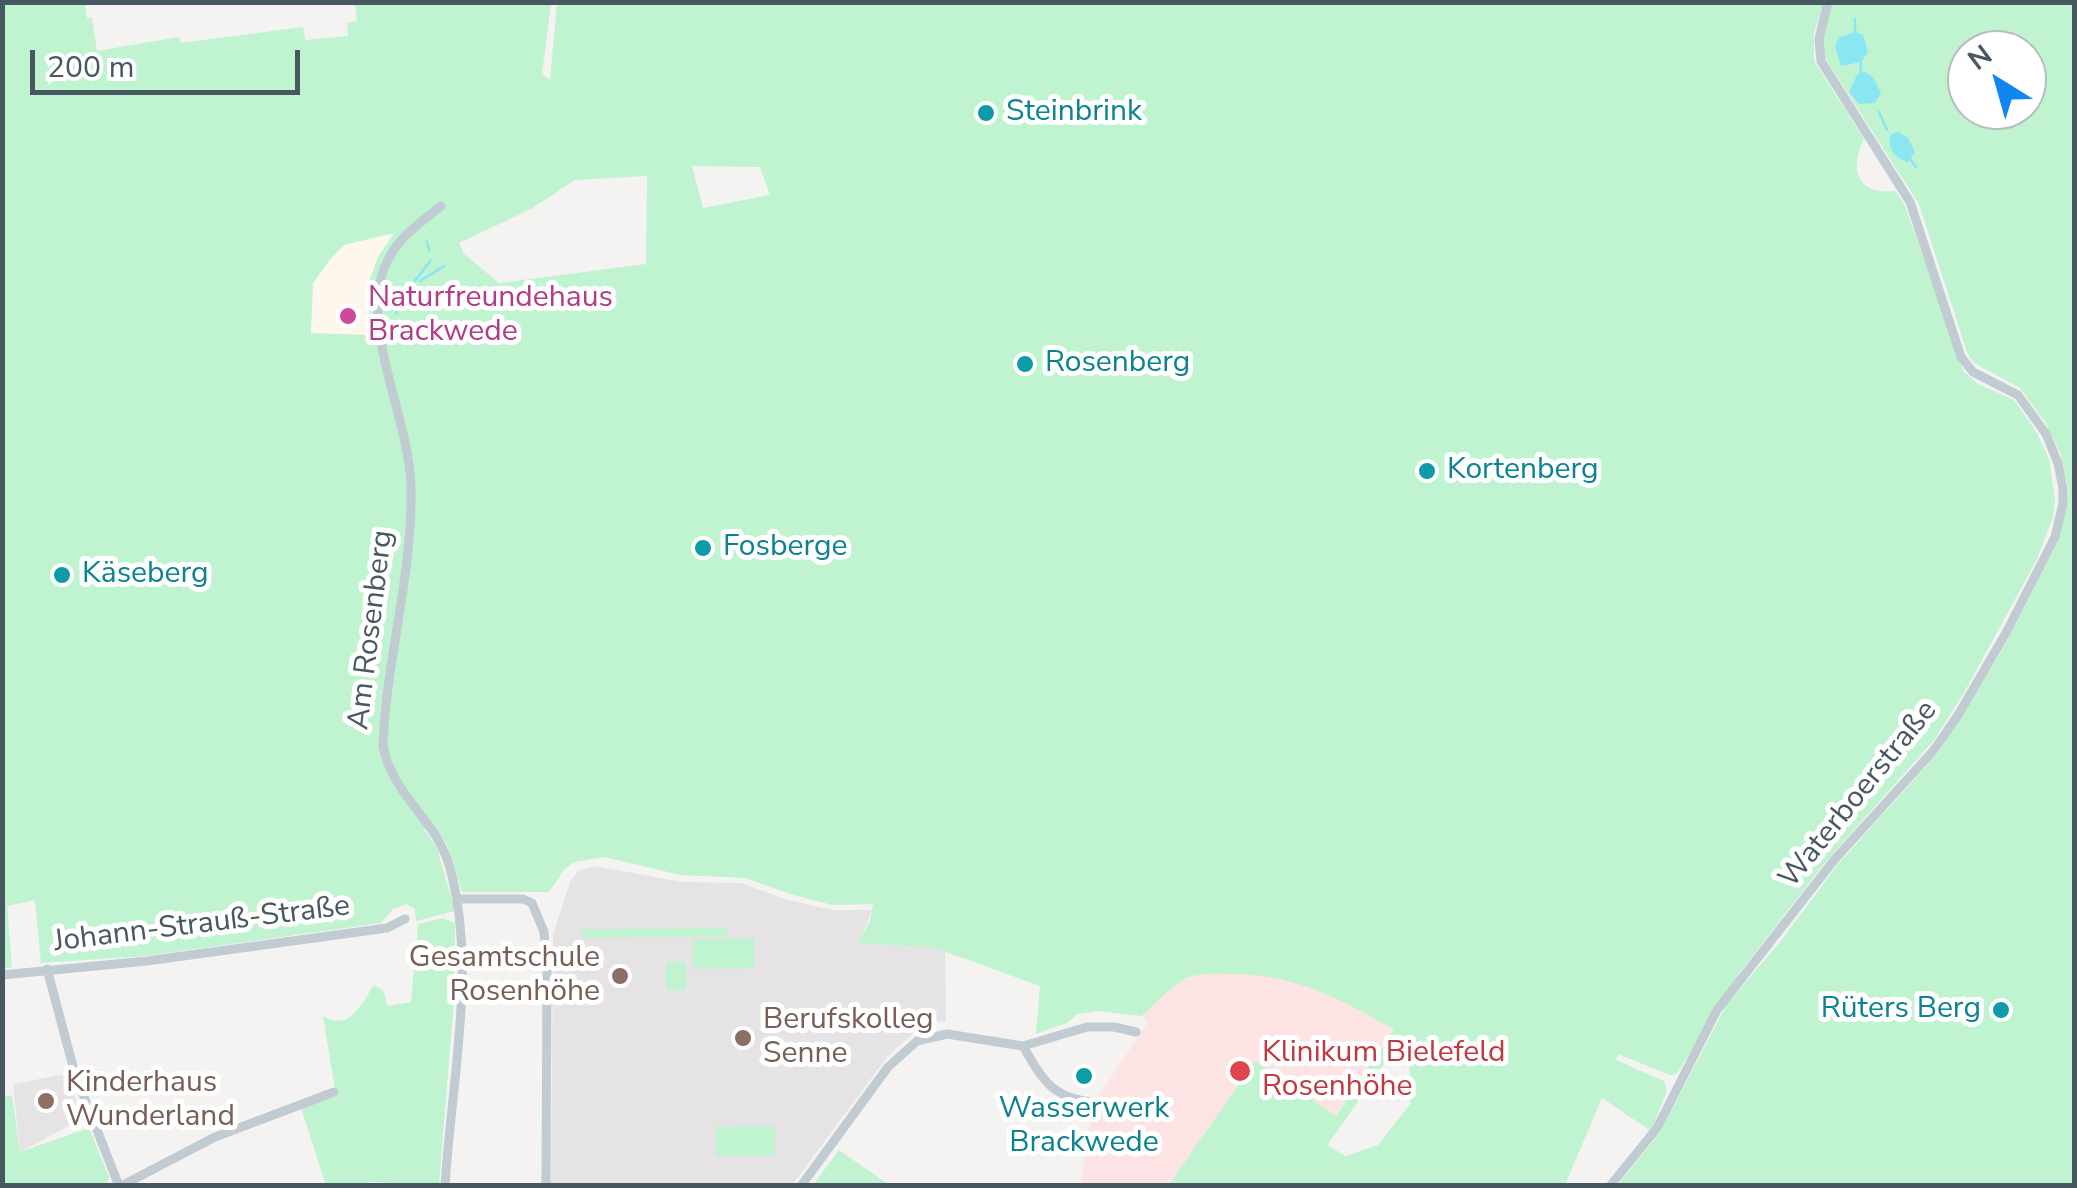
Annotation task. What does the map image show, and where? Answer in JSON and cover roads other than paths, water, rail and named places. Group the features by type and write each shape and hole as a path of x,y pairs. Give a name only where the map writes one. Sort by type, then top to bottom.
{"street":[{"name":"Waterboerstraße","path":"1610,1186 1657,1128 1717,1010 1834,860 1934,750 1958,715 2028,593 2060,519 2062,476 2046,434 2018,395 1973,372 1961,356 1910,202 1821,61 1818,39 1828,2"},
{"name":"Am Rosenberg","path":"440,206 402,236 388,258 380,284 380,312 387,376 408,454 411,494 403,607 383,746 387,768 441,844 458,898 460,1005 445,1186"},
{"path":"458,898 523,899 532,903 541,919 548,970 546,1186"},
{"name":"Johann-Strauß-Straße","path":"2,975 238,950 386,928 405,919"},
{"path":"48,969 75,1074 120,1186 215,1138 334,1092"},
{"path":"801,1186 887,1069 910,1046 941,1034 1023,1046 1088,1027 1136,1032"},
{"path":"1023,1046 1056,1092 1100,1103"}],"water":[{"path":"1855,32 1863,35 1868,52 1861,62 1841,66 1835,46 1840,37"},
{"path":"1864,71 1873,77 1881,93 1875,103 1859,104 1849,92 1857,75"},
{"path":"1898,132 1908,138 1915,152 1908,162 1891,148 1890,135"}],"waterway":[{"path":"1855,19 1855,35"},
{"path":"1860,78 1861,62"},
{"path":"1879,112 1887,130"},
{"path":"1910,159 1916,167"},
{"path":"427,242 429,250"},
{"path":"396,314 398,303 431,260"},
{"path":"420,281 444,266"}],"place":[{"name":"Steinbrink","path":"986,113"},
{"name":"Naturfreundehaus Brackwede","path":"348,316"},
{"name":"Rosenberg","path":"1025,364"},
{"name":"Kortenberg","path":"1427,471"},
{"name":"Fosberge","path":"703,548"},
{"name":"Käseberg","path":"62,575"},
{"name":"Gesamtschule Rosenhöhe","path":"620,976"},
{"name":"Rüters Berg","path":"2001,1010"},
{"name":"Berufskolleg Senne","path":"743,1038"},
{"name":"Klinikum Bielefeld Rosenhöhe","path":"1240,1071"},
{"name":"Wasserwerk Brackwede","path":"1084,1076"},
{"name":"Kinderhaus Wunderland","path":"46,1101"}]}
